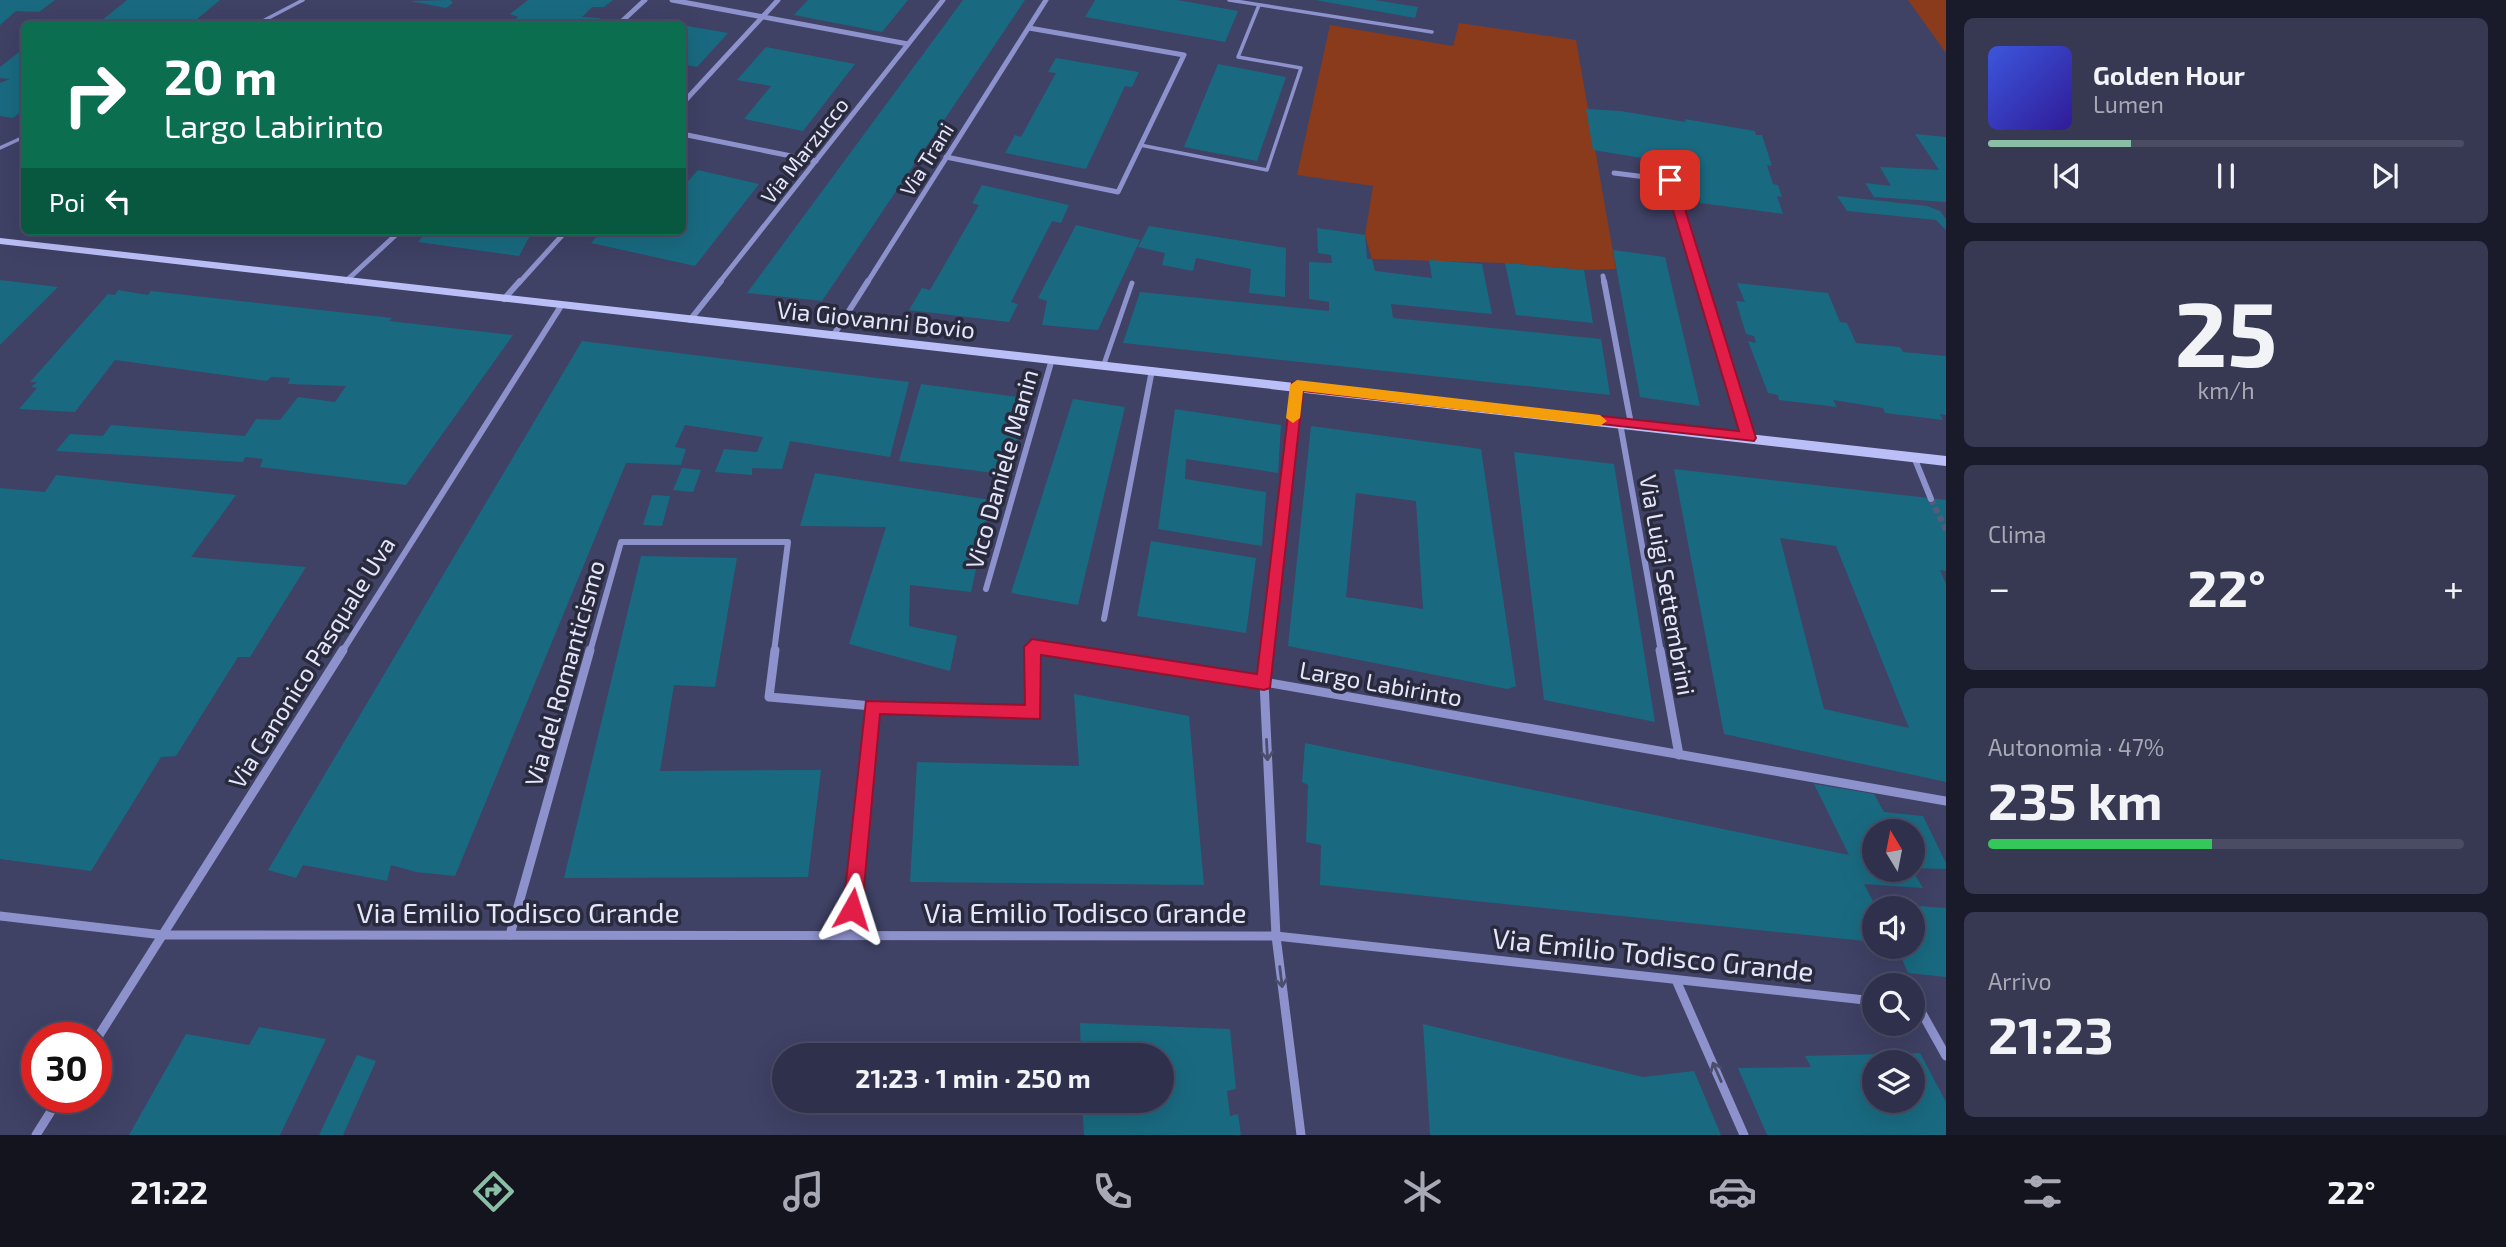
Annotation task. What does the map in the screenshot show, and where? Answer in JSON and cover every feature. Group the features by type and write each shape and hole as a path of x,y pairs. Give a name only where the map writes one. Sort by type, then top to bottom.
{"street":[{"path":"622,21 645,0"},
{"path":"671,0 908,44"},
{"path":"686,100 778,0"},
{"name":"Via Marzucco","path":"690,320 943,0"},
{"name":"Via Trani","path":"833,336 1046,0"},
{"path":"946,157 1118,192 1184,55 1029,28"},
{"path":"686,135 816,161"},
{"path":"1614,173 1670,180 1748,438"},
{"path":"346,281 396,235"},
{"path":"503,299 562,235"},
{"name":"Via Giovanni Bovio","path":"0,241 561,306 1297,385 1946,461"},
{"name":"Via Luigi Settembrini","path":"1603,276 1679,755"},
{"name":"Via Canonico Pasquale Uva","path":"107,1022 561,306"},
{"name":"Vico Daniele Manin","path":"986,589 1052,359"},
{"path":"1104,619 1152,369"},
{"path":"1297,385 1264,682 1276,936 1301,1135"},
{"path":"1914,457 1931,499"},
{"name":"Via del Romanticismo","path":"510,935 621,541 788,542"},
{"name":"Largo Labirinto","path":"788,542 769,697 872,706 1033,713 1032,647 1264,682 1946,801"},
{"path":"850,934 872,706"},
{"name":"Via Emilio Todisco Grande","path":"0,916 163,935 1276,936 1862,1000"},
{"path":"1676,980 1744,1135"},
{"path":"1925,1022 1946,1055"},
{"path":"36,1135 50,1113"}],"lane":[{"path":"263,21 303,0"},
{"path":"1228,0 1432,32"},
{"path":"1140,145 1267,170 1301,68 1238,57 1259,5"},
{"path":"0,148 21,138"},
{"path":"1104,364 1132,283"}],"shaded area":[{"path":"1908,0 1946,0 1946,53"},
{"path":"1459,23 1576,40 1616,269 1584,270 1505,263 1372,259 1365,235 1373,186 1297,175 1330,25 1453,46"}],"building":[{"path":"0,0 55,0 39,12 16,11 0,25"},
{"path":"127,0 220,0 195,21 101,21"},
{"path":"450,0 453,3 446,8 410,1"},
{"path":"528,0 613,0 604,7 592,7 582,17 600,18 597,21 513,21 518,17 510,14"},
{"path":"808,0 908,0 882,32 794,15"},
{"path":"963,0 1025,0 822,301 747,293"},
{"path":"1095,0 1177,0 1238,11 1225,42 1085,17"},
{"path":"1315,0 1374,0 1418,7 1415,18"},
{"path":"686,26 728,33 697,67 686,65"},
{"path":"766,47 855,64 803,131 744,119 771,86 737,80"},
{"path":"21,50 21,111 13,118 0,116 0,83 10,79 0,78 0,67"},
{"path":"1056,58 1139,72 1132,87 1125,86 1086,169 1005,153 1015,135 1021,137 1056,73 1048,72"},
{"path":"1218,64 1286,77 1257,161 1184,147"},
{"path":"1586,109 1621,111 1686,122 1685,119 1755,131 1756,135 1762,135 1772,166 1767,165 1773,184 1778,185 1782,197 1777,196 1783,214 1700,203 1699,196 1692,195 1684,161 1665,159 1666,162 1593,150"},
{"path":"1915,134 1946,137 1946,202 1874,197 1865,183 1891,186 1880,167 1939,170"},
{"path":"698,170 759,184 695,266 591,243 598,235 686,235 686,184"},
{"path":"982,185 1069,205 1061,223 1052,221 1011,302 1018,304 1009,322 909,310 922,288 930,290 979,205 972,203"},
{"path":"1837,196 1927,206 1940,211 1946,219 1946,230 1936,220 1847,211"},
{"path":"1076,225 1140,240 1098,330 1042,325 1047,301 1038,298"},
{"path":"1149,226 1286,248 1285,297 1249,293 1251,269 1196,258 1193,271 1162,265 1165,253 1138,247"},
{"path":"1317,228 1365,235 1367,259 1372,259 1375,271 1432,278 1429,260 1482,264 1492,314 1391,304 1393,318 1601,339 1610,395 1123,343 1140,292 1329,311 1329,302 1309,299 1309,262 1332,263 1331,255 1318,253"},
{"path":"424,235 530,235 519,256 418,242"},
{"path":"1613,250 1665,257 1700,406 1640,397"},
{"path":"1505,263 1584,270 1593,323 1516,315"},
{"path":"0,280 58,287 0,345"},
{"path":"1737,283 1828,293 1840,322 1847,323 1856,343 1900,347 1903,352 1946,356 1946,415 1940,414 1943,420 1885,413 1883,408 1833,400 1837,407 1779,400 1778,395 1768,393 1748,341 1756,343 1754,336 1746,334 1736,301 1745,302"},
{"path":"118,290 148,295 151,291 392,318 389,321 513,335 406,485 260,467 263,459 245,457 243,462 56,451 70,434 103,436 111,425 245,436 256,419 280,420 298,397 335,402 346,386 288,384 290,378 271,377 267,381 115,360 75,412 19,409 37,388 31,387 37,382 30,382 108,294 115,295"},
{"path":"582,341 909,382 890,457 790,441 782,469 752,468 752,475 715,472 724,449 757,452 763,437 685,425 675,447 686,449 681,465 626,463 455,876 416,872 391,865 387,881 303,865 296,878 268,870"},
{"path":"921,384 1026,398 1010,475 899,461"},
{"path":"1073,399 1125,407 1078,605 1011,593"},
{"path":"1175,409 1281,425 1278,473 1186,459 1185,479 1266,492 1262,546 1158,529"},
{"path":"1311,426 1481,449 1516,686 1507,689 1288,646","holes":["1356,493 1416,501 1423,609 1346,597"]},
{"path":"1514,452 1614,464 1655,722 1544,700"},
{"path":"682,468 701,470 693,492 673,490"},
{"path":"1674,469 1946,500 1946,571 1940,570 1946,584 1946,782 1724,734","holes":["1780,538 1836,546 1909,728 1824,709"]},
{"path":"815,473 991,500 971,592 910,585 909,626 957,636 950,671 849,644 886,527 800,526"},
{"path":"56,475 236,495 191,557 306,567 250,657 238,657 176,756 161,757 91,871 0,859 0,488 45,492"},
{"path":"652,495 670,496 662,526 643,525"},
{"path":"1151,541 1256,558 1246,633 1137,616"},
{"path":"641,556 737,558 715,687 674,685 660,771 821,770 808,877 564,878"},
{"path":"1074,694 1189,716 1204,885 910,882 917,762 1079,766"},
{"path":"1305,743 1849,855 1814,784 1874,794 1884,812 1923,816 1924,819 1862,819 1862,882 1919,882 1923,888 1864,884 1870,896 1862,896 1862,941 1320,885 1321,845 1306,842 1308,785 1302,782"},
{"path":"1925,820 1946,863 1946,869 1925,868"},
{"path":"1925,907 1946,908 1946,977 1908,973 1902,959 1925,959"},
{"path":"1080,1023 1230,1029 1236,1089 1227,1091 1230,1116 1238,1114 1241,1135 1084,1135 1083,1113 1174,1113 1174,1043 1081,1043"},
{"path":"1423,1024 1643,1077 1694,1071 1721,1135 1430,1135"},
{"path":"259,1027 326,1039 280,1135 129,1135 186,1034 249,1045"},
{"path":"357,1055 376,1061 343,1135 319,1135"},
{"path":"1862,1055 1862,1113 1925,1113 1925,1062 1946,1102 1946,1135 1767,1135 1738,1068 1811,1067 1805,1056"}],"tunnel":[{"path":"1931,499 1946,530"}],"slow traffic":[{"path":"1293,418 1297,385 1600,421"}],"route":[{"path":"852,909 872,706 1033,713 1032,647 1264,682 1297,385 1748,438 1670,180"}]}
